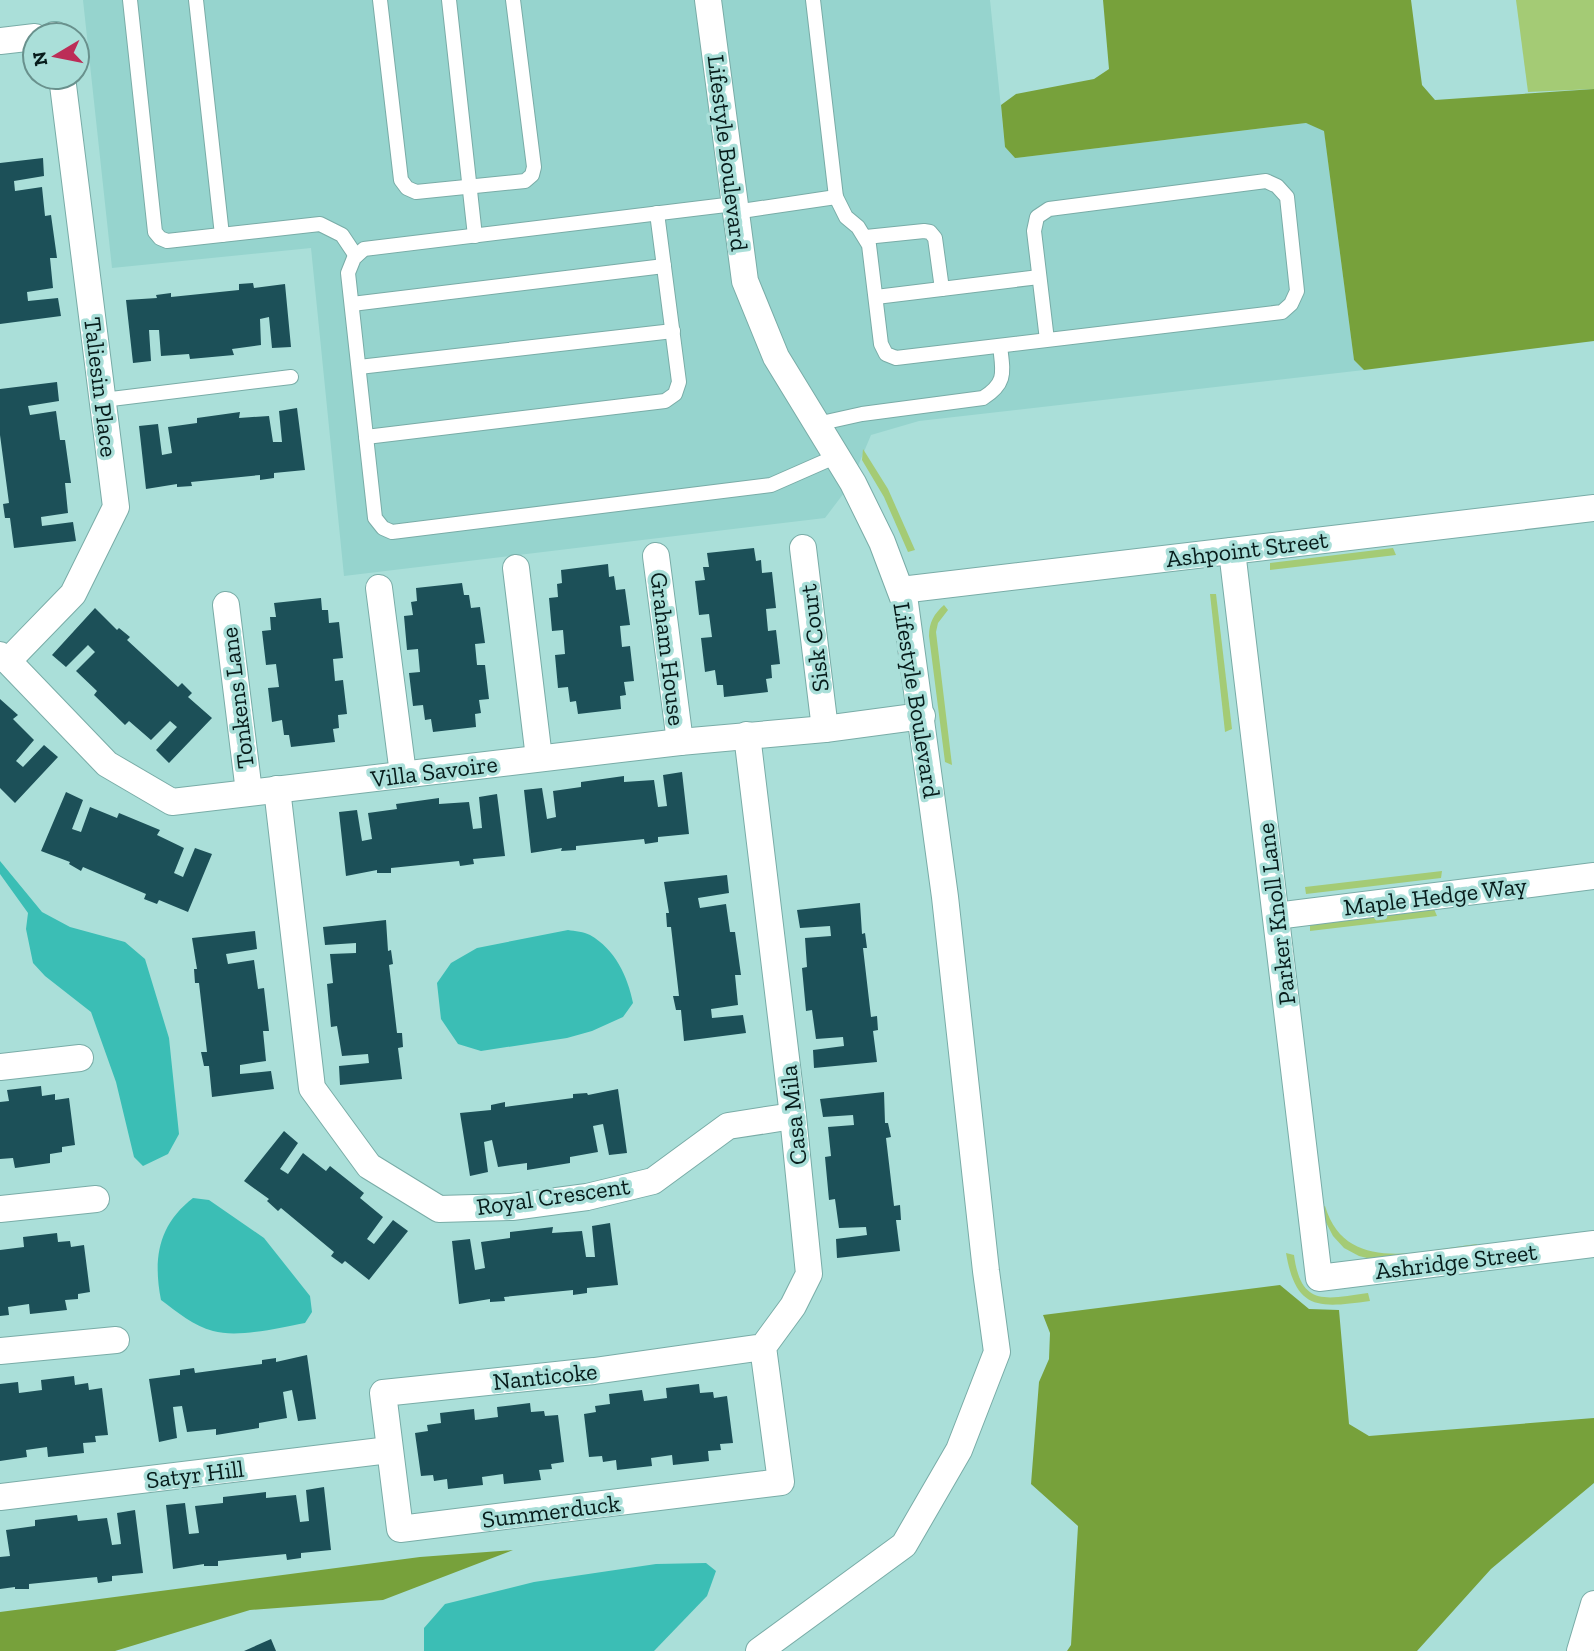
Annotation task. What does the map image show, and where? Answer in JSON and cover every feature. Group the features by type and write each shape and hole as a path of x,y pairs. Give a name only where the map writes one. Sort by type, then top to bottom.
{"street":[{"name":"Lifestyle Boulevard","path":"708,0 745,281 776,357 853,483 876,530 905,603 945,897 997,1352 959,1450 904,1545 759,1651"},
{"path":"0,41 21,39"},
{"name":"Taliesin Place","path":"4,658 73,594 116,507 64,91"},
{"name":"Ashpoint Street","path":"901,590 1594,508"},
{"name":"Sisk Court","path":"803,548 825,729"},
{"name":"Parker Knoll Lane","path":"1232,551 1319,1278"},
{"name":"Graham House","path":"656,556 680,742"},
{"path":"516,568 539,758"},
{"path":"379,588 403,774"},
{"name":"Tonkens Lane","path":"226,605 249,792"},
{"name":"Villa Savoire","path":"4,658 107,764 172,802 922,716"},
{"name":"Casa Mila","path":"747,735 793,1115 809,1274 793,1306 763,1347"},
{"name":"Royal Crescent","path":"277,789 312,1088 369,1166 439,1209 512,1207 587,1196 653,1181 729,1126 793,1115"},
{"name":"Maple Hedge Way","path":"1276,916 1594,876"},
{"path":"0,1067 80,1058"},
{"path":"0,1209 96,1199"},
{"name":"Ashridge Street","path":"1319,1278 1594,1244"},
{"path":"0,1351 116,1340"},
{"name":"Nanticoke","path":"389,1450 383,1393 594,1371 763,1347"},
{"name":"Summerduck","path":"389,1450 400,1529 781,1482 763,1347"},
{"name":"Satyr Hill","path":"0,1497 389,1450"},
{"path":"1580,1651 1594,1604"}],"lane":[{"path":"130,0 155,232 160,238 167,241 320,224 342,235 356,256"},
{"path":"197,0 222,235"},
{"path":"380,0 401,180 407,188 416,192 525,181 532,176 534,167 513,0"},
{"path":"449,0 475,236"},
{"path":"813,0 836,197 846,217 866,237 881,344 886,354 896,358 1282,312 1292,304 1297,291 1287,197 1277,186 1266,181 1049,208 1037,217 1034,231 1047,340"},
{"path":"836,197 657,213 364,249 356,256 348,273 375,518 383,528 393,532 771,485 837,456"},
{"path":"366,437 665,401 675,394 679,382 657,213"},
{"path":"866,237 924,230 930,232 935,238 942,289"},
{"path":"352,304 664,266"},
{"path":"876,297 1039,277"},
{"path":"359,368 673,331"},
{"path":"817,424 862,414 983,398 996,390 1003,375 1000,346"},
{"path":"103,400 291,377"}],"shaded area":[{"path":"83,0 990,0 1005,147 1015,158 1306,123 1324,130 1354,360 1364,370 919,421 871,435 850,485 825,518 344,576 311,248 112,268 91,74 91,21 85,21"}],"green space":[{"path":"1103,0 1411,0 1422,85 1435,100 1594,89 1594,341 1364,370 1354,360 1324,131 1306,123 1015,158 1005,147 1001,105 1016,94 1094,79 1109,69"},
{"path":"1516,0 1594,0 1594,89 1528,92"},
{"path":"863,449 888,489 915,550 908,552 884,497 862,460"},
{"path":"1393,548 1396,555 1270,570 1270,563"},
{"path":"1210,594 1216,594 1232,729 1225,732"},
{"path":"944,605 948,610 938,623 936,632 952,765 945,762 929,636 933,619"},
{"path":"1442,871 1441,878 1306,894 1305,887"},
{"path":"1434,909 1437,916 1310,931 1310,924"},
{"path":"1325,1206 1335,1228 1350,1242 1368,1250 1388,1254 1410,1253 1477,1244 1474,1251 1375,1260 1359,1256 1344,1248 1333,1236 1319,1209"},
{"path":"1286,1253 1294,1255 1302,1284 1317,1296 1339,1297 1368,1293 1370,1301 1337,1305 1313,1301 1304,1296 1290,1272"},
{"path":"1280,1285 1309,1309 1339,1310 1349,1424 1369,1436 1594,1418 1594,1483 1491,1569 1417,1651 1067,1651 1071,1645 1078,1526 1031,1484 1039,1382 1049,1359 1050,1333 1043,1315"},
{"path":"513,1550 383,1600 250,1610 115,1651 0,1651 0,1612 420,1557"}],"water":[{"path":"0,861 42,912 70,927 125,942 145,959 169,1038 179,1134 168,1154 143,1166 134,1157 116,1082 91,1012 45,976 33,963 26,929 28,913 0,874"},
{"path":"568,930 588,934 599,941 619,965 628,983 633,1003 623,1017 592,1031 567,1038 481,1051 458,1044 441,1019 437,983 451,963 477,948"},
{"path":"193,1198 209,1200 264,1238 310,1296 312,1312 305,1323 259,1331 223,1333 199,1326 161,1300 158,1257 165,1231 181,1208"},
{"path":"706,1563 716,1571 707,1596 654,1651 424,1651 424,1628 445,1604 534,1582 656,1564"}],"building":[{"path":"43,158 44,176 14,181 15,191 42,187 45,216 51,215 57,258 50,258 53,288 27,292 28,301 58,298 61,316 0,324 0,163"},
{"path":"253,283 254,288 285,284 291,347 272,348 269,317 260,319 261,345 232,349 234,355 190,359 189,354 161,356 159,330 149,330 151,361 133,363 126,300 157,298 156,295 171,293 171,297 239,290 239,284"},
{"path":"57,382 59,401 28,406 30,415 56,411 60,440 65,440 71,483 65,483 68,513 41,517 42,526 73,522 76,541 14,548 10,518 5,518 3,504 9,503 0,435 0,389"},
{"path":"297,408 305,470 274,473 274,478 260,480 260,475 191,482 192,486 177,487 177,484 146,489 139,426 158,424 162,455 172,453 168,427 197,423 197,418 240,412 239,418 269,416 273,442 282,442 279,411"},
{"path":"754,548 756,561 761,560 762,573 772,572 776,608 766,609 768,631 776,630 780,664 771,665 772,678 766,679 768,692 724,697 723,685 717,685 715,670 705,672 701,638 712,637 709,614 699,615 695,581 705,580 703,567 709,567 707,553"},
{"path":"608,564 609,577 614,576 616,590 625,589 630,625 620,626 622,647 630,646 634,681 624,682 626,695 620,696 621,709 578,714 576,701 570,702 568,687 558,688 555,655 565,654 563,630 552,631 549,598 558,597 557,584 562,583 561,570"},
{"path":"462,583 464,595 469,595 471,608 480,607 485,643 475,644 477,665 485,665 489,699 479,700 481,713 475,714 476,727 433,732 431,719 425,720 423,705 413,706 409,673 420,672 418,649 407,650 404,616 413,615 411,602 417,601 416,588"},
{"path":"321,598 322,610 328,610 329,623 339,622 343,658 333,659 335,681 343,680 347,714 338,715 339,728 333,729 335,742 291,747 289,735 284,735 282,720 272,722 268,688 279,687 276,664 266,665 262,631 271,630 270,617 276,617 274,603"},
{"path":"95,608 117,630 119,628 130,637 127,640 178,687 182,683 192,693 188,697 212,718 169,763 156,750 177,727 170,721 151,740 129,721 125,725 94,695 97,691 76,671 95,652 88,645 66,667 52,655"},
{"path":"0,699 18,715 13,719 34,740 16,761 23,767 44,745 58,757 15,803 0,788"},
{"path":"682,772 689,834 658,837 658,842 645,844 644,839 576,846 576,850 561,851 562,848 531,853 524,790 542,788 547,819 556,817 553,791 581,787 581,782 624,776 624,782 654,780 658,807 667,806 663,775"},
{"path":"66,792 83,800 72,829 81,832 90,807 117,818 119,813 160,830 157,835 184,848 174,873 183,877 195,848 212,854 188,912 159,900 157,904 144,899 146,894 83,867 81,871 69,864 70,862 41,851"},
{"path":"497,794 505,856 473,859 474,864 460,866 459,861 391,868 391,873 377,873 377,870 346,876 339,812 357,810 362,841 372,839 368,813 397,809 396,804 439,798 439,804 469,802 473,829 482,828 479,797"},
{"path":"727,875 729,893 698,898 700,908 726,904 730,932 735,932 741,975 735,975 738,1005 711,1009 712,1018 743,1015 746,1033 684,1041 681,1010 676,1010 673,996 679,996 671,927 667,927 666,913 669,913 664,882"},
{"path":"860,903 862,934 865,933 867,948 863,948 871,1017 877,1016 878,1030 873,1031 877,1062 814,1068 813,1050 844,1046 843,1037 816,1039 812,1010 806,1011 802,968 807,967 805,938 831,936 830,926 800,928 797,910"},
{"path":"386,920 388,951 391,950 393,964 389,965 397,1033 402,1033 403,1047 398,1048 402,1079 340,1085 339,1066 369,1063 368,1054 342,1056 337,1026 331,1027 327,984 333,983 330,954 356,953 356,943 325,945 323,927"},
{"path":"255,931 257,949 226,954 228,964 254,960 258,989 264,988 269,1031 263,1031 266,1061 240,1065 240,1074 271,1071 274,1089 212,1097 209,1066 204,1066 201,1052 207,1052 199,983 195,983 194,969 197,969 192,938"},
{"path":"41,1086 42,1096 55,1094 55,1100 69,1098 75,1145 62,1147 62,1152 50,1154 50,1163 15,1168 13,1158 0,1159 0,1102 9,1101 7,1090"},
{"path":"618,1089 627,1153 609,1155 603,1124 593,1126 598,1152 570,1157 570,1163 527,1170 527,1163 498,1167 492,1140 484,1142 488,1172 470,1176 460,1113 491,1110 491,1105 505,1102 505,1107 573,1098 573,1094 588,1095"},
{"path":"884,1092 885,1123 888,1123 891,1137 886,1138 894,1206 900,1205 901,1220 896,1220 900,1251 837,1258 836,1239 867,1235 866,1227 839,1228 835,1199 829,1200 825,1157 831,1156 828,1127 854,1125 853,1115 823,1117 820,1099"},
{"path":"284,1131 298,1143 280,1169 288,1174 303,1153 326,1171 330,1166 364,1193 360,1198 383,1217 367,1239 374,1244 393,1220 408,1231 369,1280 345,1261 342,1264 331,1256 334,1252 281,1208 278,1211 267,1201 269,1199 244,1181"},
{"path":"610,1223 618,1285 587,1288 587,1293 573,1295 573,1290 504,1297 505,1301 490,1302 490,1299 459,1304 452,1241 470,1239 475,1270 485,1268 481,1242 510,1238 510,1232 553,1227 552,1233 582,1231 586,1257 595,1257 592,1226"},
{"path":"57,1233 58,1242 70,1241 71,1247 84,1245 90,1292 78,1294 78,1299 65,1300 67,1310 30,1314 29,1304 8,1307 9,1315 0,1316 0,1250 24,1247 23,1237"},
{"path":"307,1355 316,1419 298,1421 292,1390 283,1392 287,1418 259,1423 259,1428 216,1435 216,1429 187,1432 182,1406 173,1407 177,1438 159,1442 149,1379 180,1375 180,1370 194,1368 195,1373 262,1364 262,1360 276,1358 276,1362"},
{"path":"74,1376 75,1385 88,1383 89,1390 102,1388 108,1435 95,1436 96,1442 83,1443 84,1453 48,1457 47,1447 26,1450 27,1457 0,1461 0,1384 18,1382 19,1393 42,1390 41,1380"},
{"path":"699,1384 700,1393 713,1392 714,1398 727,1396 733,1443 720,1444 721,1450 708,1451 709,1461 673,1465 672,1455 651,1458 652,1466 617,1470 616,1460 603,1462 602,1456 589,1457 584,1414 596,1412 595,1406 610,1404 609,1394 642,1390 644,1401 667,1398 666,1388"},
{"path":"530,1403 531,1412 544,1411 545,1416 558,1415 564,1462 551,1464 552,1469 539,1470 541,1480 504,1484 503,1474 482,1477 483,1485 448,1489 447,1479 434,1481 433,1475 421,1476 415,1433 428,1431 427,1425 441,1423 440,1413 474,1409 475,1420 498,1417 497,1407"},
{"path":"324,1487 331,1550 301,1553 301,1558 287,1560 286,1554 218,1561 218,1566 204,1564 173,1569 166,1505 185,1503 189,1534 199,1533 195,1506 223,1503 223,1497 266,1492 266,1498 296,1495 300,1522 309,1521 306,1490"},
{"path":"135,1510 143,1573 112,1576 112,1581 98,1583 97,1577 29,1584 29,1589 0,1589 0,1557 10,1556 6,1530 35,1526 35,1520 77,1515 78,1521 107,1518 112,1545 121,1544 117,1513"},
{"path":"271,1639 276,1651 244,1651"}]}
